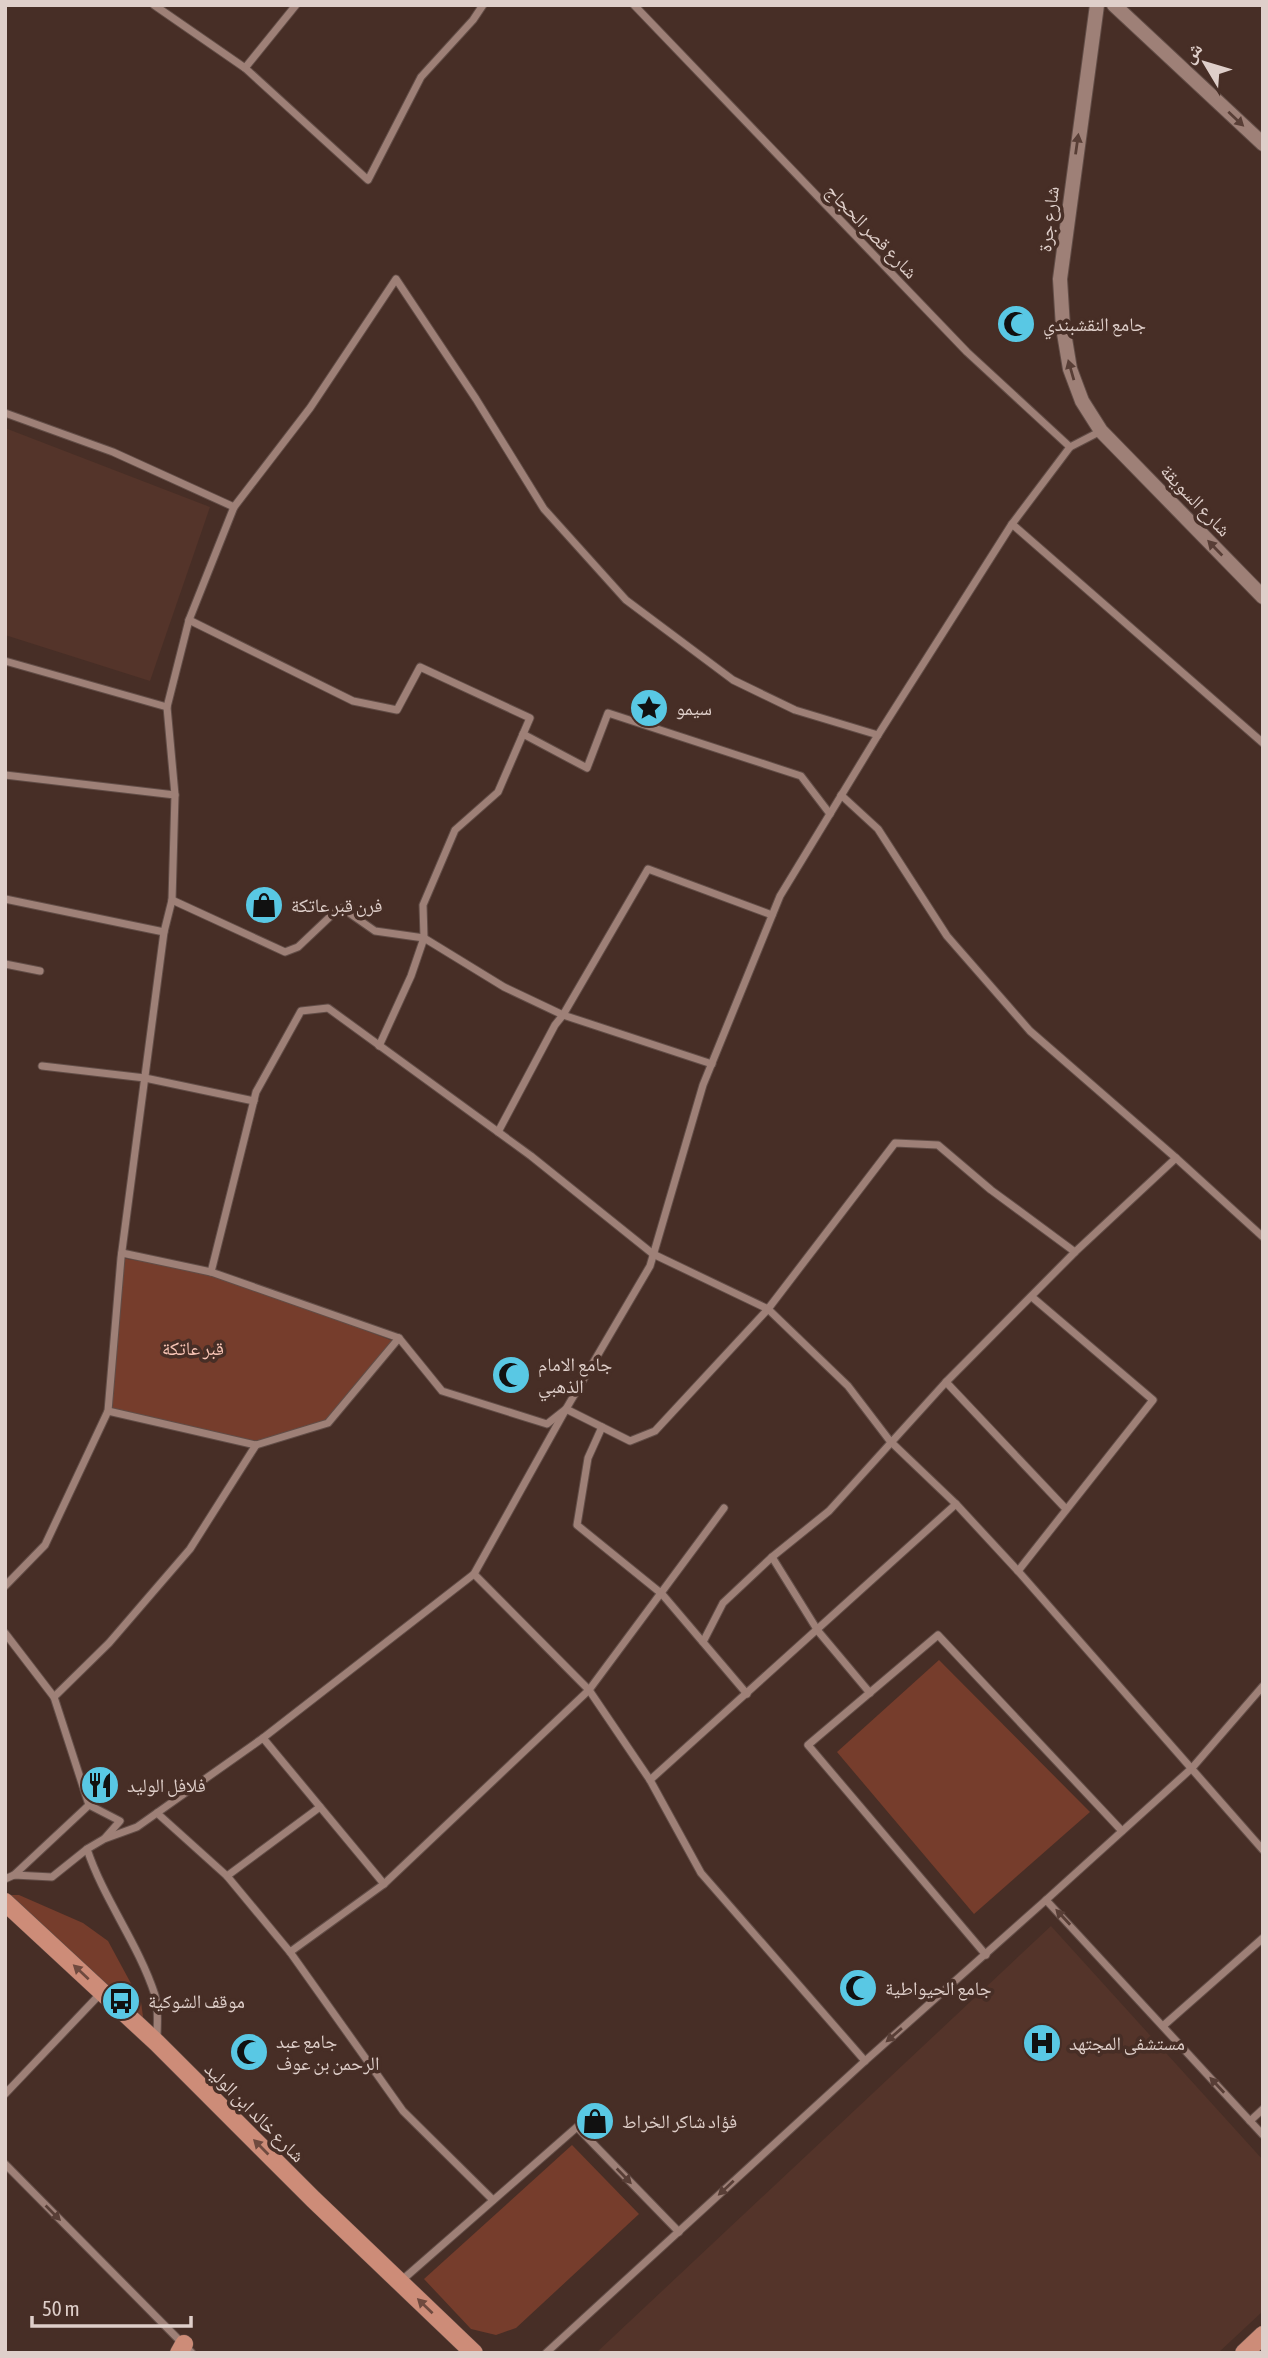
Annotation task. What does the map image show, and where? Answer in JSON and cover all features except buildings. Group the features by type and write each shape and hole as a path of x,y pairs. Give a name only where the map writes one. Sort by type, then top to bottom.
{"main road":[{"name":"شارع خالد ابن الوليد","path":"5,1902 158,2043 313,2199 474,2353"},
{"path":"1244,2353 1263,2335"}],"street":[{"path":"154,5 245,68 368,180 421,77 483,5"},
{"path":"245,68 296,5"},
{"name":"شارع قصر الحجاج","path":"634,5 967,352 1070,447"},
{"name":"شارع جرة","path":"1097,5 1060,279 1063,327 1070,369 1082,401 1101,431"},
{"path":"1114,5 1263,144"},
{"path":"8,1583 45,1545 108,1411 122,1253 164,932 172,900 175,795 167,707 189,620 234,507 310,408 396,279 544,509 626,600 733,680 795,710 878,734"},
{"path":"5,413 113,452 234,507"},
{"path":"14,1875 52,1877 87,1849 137,1826 157,1813 263,1738 474,1574 565,1409 650,1266 703,1085 780,896 878,734 1012,524 1070,447 1101,431"},
{"name":"شارع السويقة","path":"1101,431 1263,597"},
{"path":"1012,524 1263,743"},
{"path":"189,620 354,701 397,710 419,667 530,718 498,792 455,830 423,905 424,938 411,976 379,1046"},
{"path":"5,661 167,707"},
{"path":"523,734 587,768 608,713 801,776 830,814"},
{"path":"5,775 175,795"},
{"path":"841,795 878,829 947,936 1030,1031 1263,1237"},
{"path":"498,1132 555,1025 648,869 772,915"},
{"path":"5,899 164,932"},
{"path":"172,900 285,952 298,947 342,908 375,930 424,938 504,987 563,1015 712,1065"},
{"path":"5,964 40,971"},
{"path":"211,1272 256,1092 302,1011 328,1008 498,1132 653,1254 768,1309 848,1386 890,1441 956,1504 1018,1571 1263,1850"},
{"path":"42,1066 145,1078 254,1101"},
{"path":"565,1409 629,1441 656,1431 768,1309 895,1143 938,1145 991,1190 1075,1252"},
{"path":"703,1642 723,1603 772,1557 830,1511 890,1441 946,1382 1075,1252 1176,1158"},
{"path":"122,1253 211,1272 399,1338 442,1391 547,1424 565,1409"},
{"path":"1018,1571 1153,1400 1032,1297"},
{"path":"108,1411 257,1446 328,1423 399,1338"},
{"path":"946,1382 1066,1509"},
{"path":"602,1427 589,1458 577,1525 662,1594 747,1694"},
{"path":"54,1697 108,1643 190,1549 257,1446"},
{"path":"650,1780 956,1504"},
{"path":"290,1952 384,1884 589,1690 724,1508"},
{"path":"772,1557 818,1631 870,1693"},
{"path":"5,1571 8,1583"},
{"path":"474,1574 589,1690 650,1780 701,1873 865,2061"},
{"path":"5,1633 54,1697 89,1805 120,1821 104,1839"},
{"path":"986,1955 808,1745 938,1635 1122,1831"},
{"path":"546,2353 865,2061 1192,1768 1263,1686"},
{"path":"263,1738 384,1884"},
{"path":"5,1879 14,1875 89,1805"},
{"path":"227,1876 320,1807"},
{"path":"157,1813 227,1876 290,1952 403,2111 493,2200"},
{"path":"87,1849 101,1888 132,1940 156,1998 158,2043"},
{"path":"1046,1900 1263,2135"},
{"path":"1163,2026 1263,1938"},
{"path":"5,2094 102,1992"},
{"path":"1250,2121 1263,2109"},
{"path":"400,2282 577,2127 679,2232"},
{"path":"5,2164 185,2350"}],"shaded area":[{"path":"5,428 210,507 150,681 5,635"},
{"name":"مستشفى المجتهد","path":"1051,1926 1263,2160 1263,2311 1218,2353 596,2353"}],"green space":[{"name":"قبر عاتكة","path":"121,1258 211,1272 396,1342 328,1423 256,1445 109,1407"},
{"path":"939,1660 1090,1812 974,1914 837,1752"},
{"path":"5,1895 19,1895 83,1923 108,1941 141,2002 145,2031"},
{"path":"572,2145 639,2214 516,2328 496,2335 471,2329 424,2279"}],"place":[{"name":"جامع النقشبندي","path":"1016,324"},
{"name":"سيمو","path":"649,708"},
{"name":"فرن قبر عاتكة","path":"264,905"},
{"name":"جامع الامام الذهبي","path":"511,1375"},
{"name":"فلافل الوليد","path":"100,1785"},
{"name":"جامع الحيواطية","path":"858,1988"},
{"name":"موقف الشوكية","path":"121,2001"},
{"name":"مستشفى المجتهد","path":"1042,2043"},
{"name":"جامع عبد الرحمن بن عوف","path":"249,2052"},
{"name":"فؤاد شاكر الخراط","path":"595,2121"}]}
